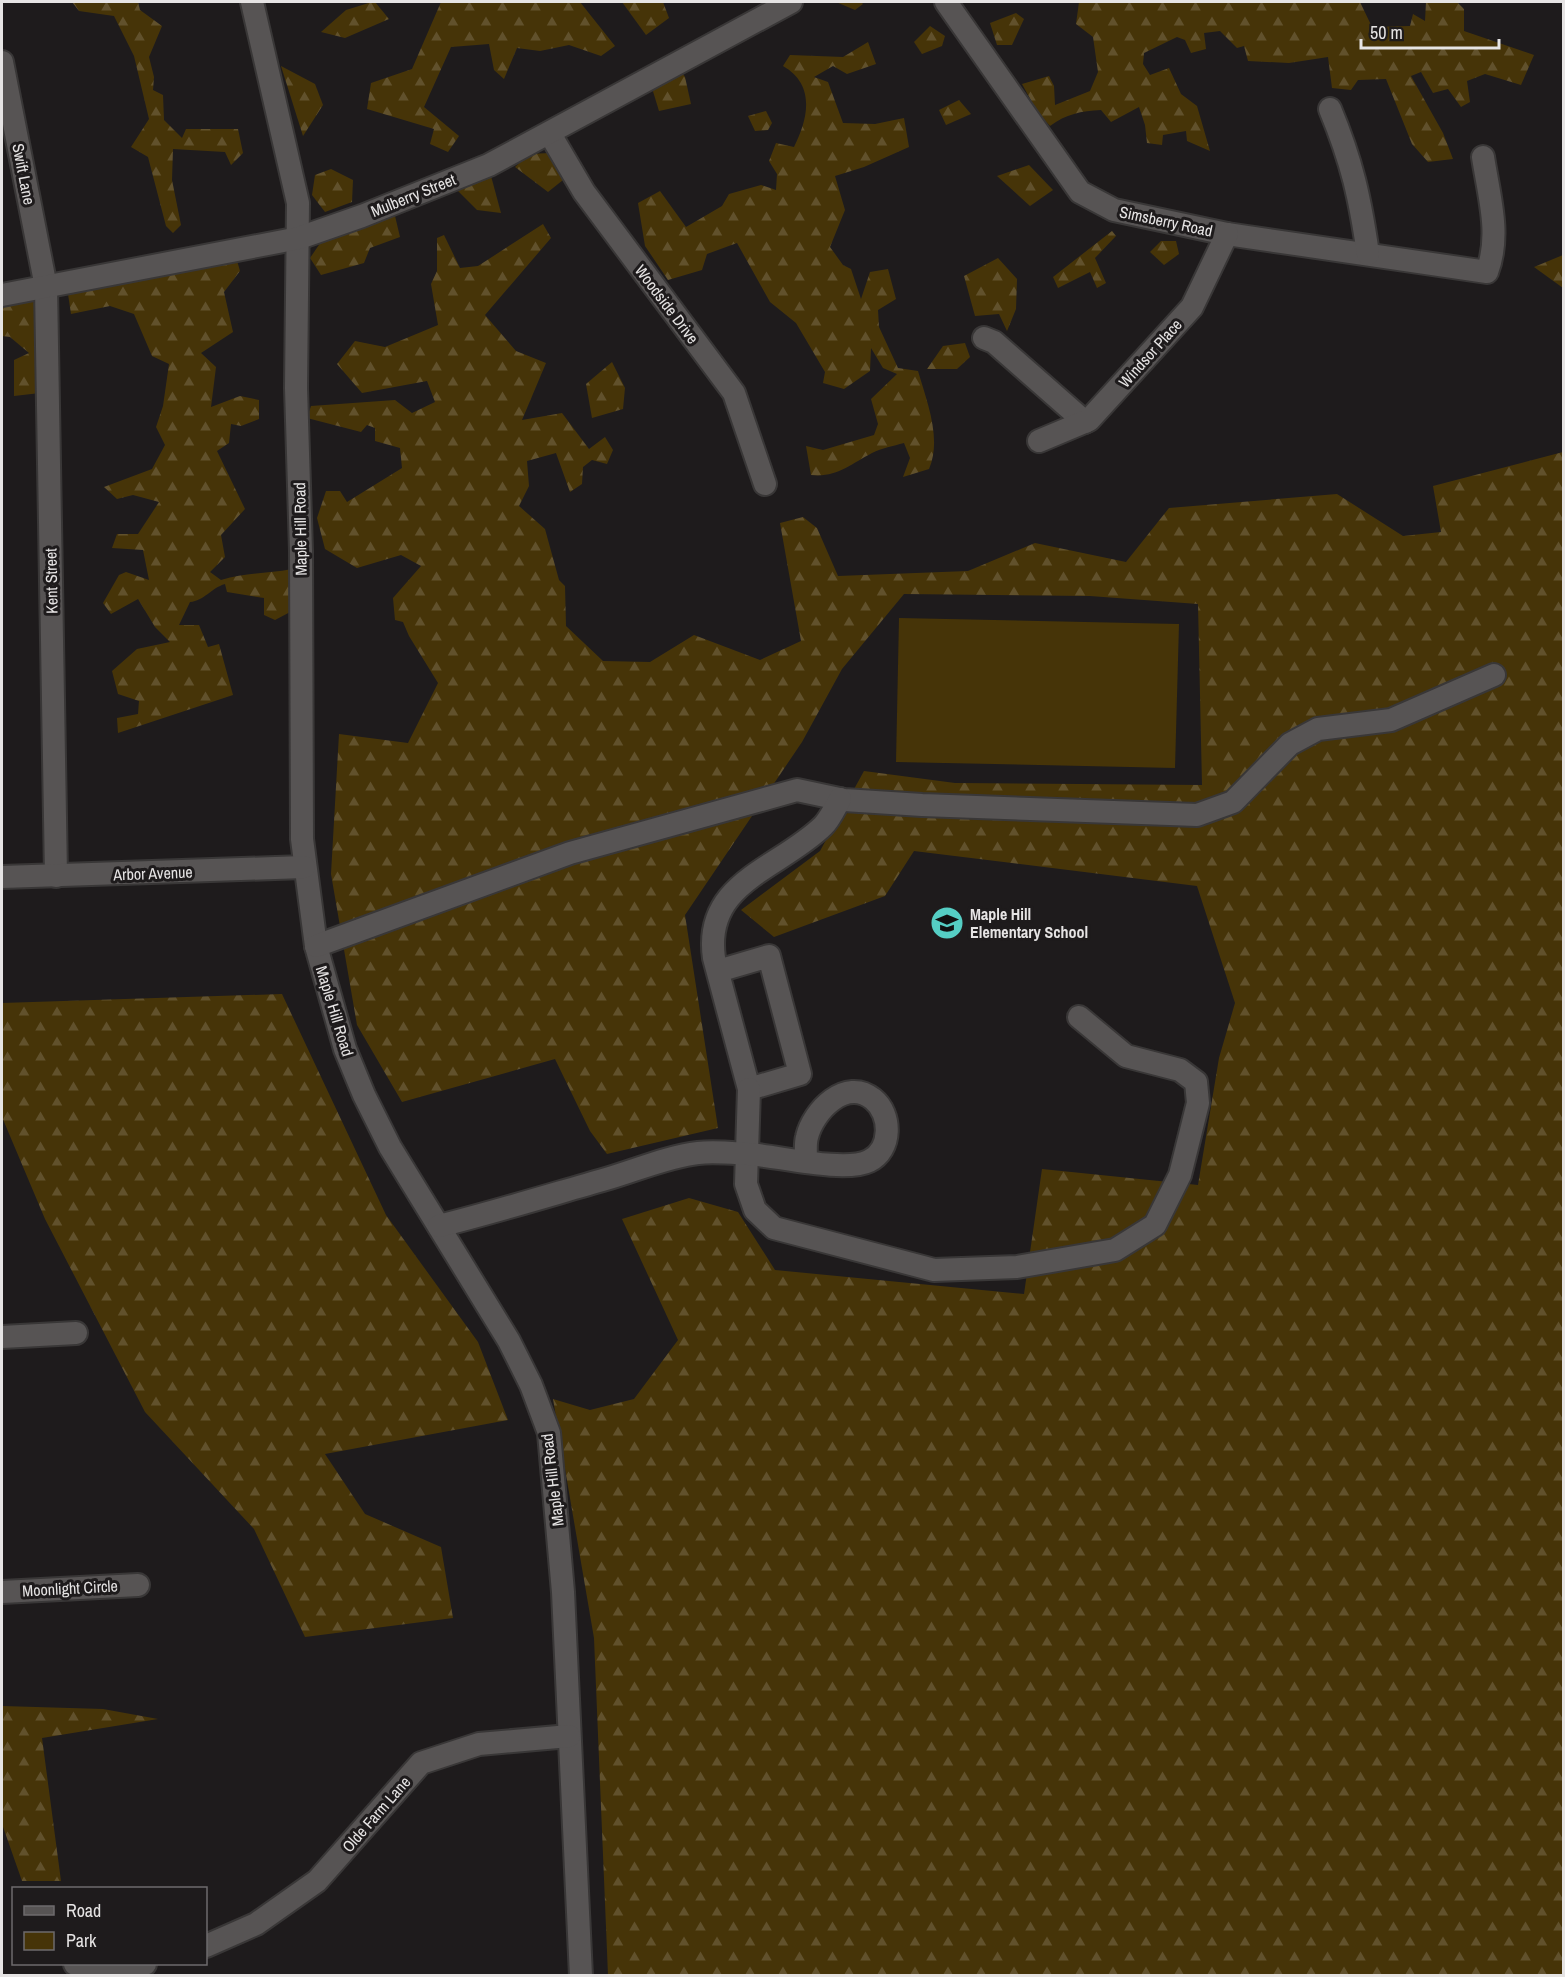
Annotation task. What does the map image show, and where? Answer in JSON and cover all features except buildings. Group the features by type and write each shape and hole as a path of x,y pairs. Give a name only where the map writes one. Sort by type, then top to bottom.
{"street":[{"name":"Maple Hill Road","path":"252,2 298,203 296,388 303,867 316,946 345,1049 364,1095 390,1147 509,1341 531,1385 549,1433 563,1592 581,1976"},
{"name":"Mulberry Street","path":"2,295 299,238 489,165 791,2"},
{"name":"Simsberry Road","path":"946,2 1080,192 1114,210 1227,234 1487,272 1494,254 1495,237 1483,157"},
{"name":"Swift Lane","path":"2,62 46,287"},
{"path":"1330,109 1350,156 1360,197 1368,254"},
{"name":"Woodside Drive","path":"550,134 584,192 734,393 765,484"},
{"name":"Windsor Place","path":"1039,441 1085,422 1192,306 1227,234"},
{"name":"Kent Street","path":"46,287 56,876"},
{"path":"984,338 994,342 1085,422"},
{"path":"316,946 570,853 797,790 840,799 922,805 1197,815 1233,802 1290,744 1318,729 1391,720 1494,675"},
{"path":"840,799 825,825 792,851 746,879 720,908 711,940 749,1089 746,1184 755,1210 774,1228 934,1270 1017,1267 1114,1250 1155,1225 1180,1175 1198,1103 1196,1082 1180,1070 1126,1056 1079,1017"},
{"name":"Arbor Avenue","path":"2,877 303,867"},
{"path":"718,971 769,956 800,1074 749,1089"},
{"path":"439,1226 697,1153 747,1154 806,1160"},
{"path":"2,1337 76,1334"},
{"name":"Moonlight Circle","path":"2,1592 138,1585"},
{"name":"Olde Farm Lane","path":"207,1946 256,1924 317,1881 421,1763 479,1744 568,1736"},
{"path":"81,1965 92,1967 127,1965"}],"green space":[{"path":"72,2 138,2 140,10 162,26 149,57 154,77 153,90 163,95 164,120 182,138 186,129 238,129 243,153 231,165 225,152 173,149 172,180 181,225 173,233 166,226 148,157 131,147 149,119 134,56 114,16 79,11"},
{"path":"375,2 389,19 345,38 321,32 346,10"},
{"path":"441,2 580,2 615,46 601,56 569,45 540,51 517,48 504,79 494,70 489,44 451,47 424,107 459,136 448,152 430,144 434,129 367,109 371,83 412,69"},
{"path":"622,2 663,2 669,18 646,35"},
{"path":"836,2 861,2 863,4 855,10"},
{"path":"1079,2 1360,2 1372,27 1410,26 1413,14 1425,21 1426,2 1457,2 1464,9 1464,31 1534,55 1521,85 1485,74 1467,81 1470,102 1461,107 1448,89 1433,93 1421,72 1411,76 1443,133 1453,159 1428,162 1412,144 1386,79 1358,80 1351,90 1332,88 1328,57 1289,63 1248,61 1244,46 1237,48 1220,31 1204,33 1206,49 1191,53 1185,40 1177,37 1144,53 1143,64 1150,75 1169,68 1181,94 1197,106 1210,151 1187,141 1186,131 1163,135 1162,145 1147,143 1145,125 1139,107 1111,122 1101,110 1074,114 1050,126 1038,113 1022,84 1049,76 1054,86 1055,105 1090,91 1098,72 1093,37 1076,24"},
{"path":"1016,13 1024,19 1012,45 997,45 990,23"},
{"path":"930,26 945,36 942,46 922,54 914,42"},
{"path":"868,42 876,64 847,74 833,66 814,77 828,82 843,123 875,124 904,118 909,147 864,167 835,176 845,210 830,247 843,265 851,269 861,299 870,272 888,269 896,299 878,310 879,327 898,368 918,371 932,420 933,457 929,469 903,477 910,458 904,443 876,451 836,472 811,475 806,446 823,450 874,435 878,424 871,399 897,374 883,368 871,348 870,371 844,389 823,383 825,372 796,323 770,302 737,243 707,254 702,270 668,280 645,246 638,203 660,191 686,227 722,206 729,194 761,185 776,190 777,174 769,161 776,143 794,147 803,125 806,103 801,83 783,66 790,55 843,57"},
{"path":"281,66 315,84 323,105 303,136"},
{"path":"680,70 685,77 691,104 659,111 652,88"},
{"path":"959,100 971,114 946,125 939,110"},
{"path":"766,111 772,123 768,130 755,131 748,116"},
{"path":"550,153 563,180 548,192 515,167 529,154"},
{"path":"1029,165 1053,190 1030,206 997,176"},
{"path":"331,169 353,180 352,202 325,212 312,195 315,175"},
{"path":"491,176 501,213 477,210 455,188"},
{"path":"395,216 400,237 370,248 364,263 321,275 310,258 323,239"},
{"path":"543,224 551,238 485,315 516,351 546,363 522,420 562,413 589,449 605,437 613,450 607,464 592,460 583,467 582,484 570,492 556,453 527,461 529,486 519,506 545,529 559,580 565,586 566,626 603,661 650,662 694,635 760,660 801,641 780,523 803,517 817,528 838,576 968,571 1035,543 1126,562 1169,508 1337,494 1403,536 1441,532 1433,486 1563,452 1563,1975 608,1975 594,1638 553,1399 590,1410 634,1399 678,1340 622,1219 689,1198 738,1212 775,1270 1024,1294 1042,1169 1198,1185 1219,1058 1235,1003 1197,886 914,851 885,896 774,937 741,910 820,851 864,771 955,783 1202,785 1198,604 1090,596 904,594 842,669 802,742 685,915 718,1128 607,1154 590,1131 555,1059 402,1102 357,1025 331,874 339,734 408,743 438,683 403,622 395,620 393,598 421,566 401,555 357,568 325,549 317,518 326,491 340,491 347,502 402,468 400,448 375,441 375,428 367,425 361,432 307,418 311,406 395,400 412,413 435,402 427,381 362,393 337,364 355,341 385,347 438,325 431,284 437,271 437,238 444,235 460,268 478,266"},
{"path":"1112,231 1116,236 1095,258 1106,283 1097,288 1090,272 1058,288 1053,277"},
{"path":"1161,241 1176,241 1179,254 1164,265 1150,252"},
{"path":"1563,255 1563,288 1534,267"},
{"path":"236,257 240,271 224,292 233,332 201,353 216,367 211,407 240,396 259,400 259,419 241,426 231,424 229,443 217,451 245,509 221,535 225,557 210,572 221,580 292,569 294,610 275,620 264,615 264,598 227,592 225,584 190,602 179,625 199,625 208,647 219,644 233,695 118,733 117,718 138,714 139,701 118,694 112,671 137,649 170,642 155,627 138,599 111,614 103,603 119,575 126,572 149,580 143,550 112,548 117,534 138,534 159,502 133,495 117,499 104,487 152,469 165,445 156,427 163,406 169,364 152,356 134,314 110,306 71,314 68,294"},
{"path":"998,258 1017,279 1016,309 1007,331 999,314 975,316 964,276"},
{"path":"37,299 40,393 14,396 14,360 29,353 10,337 2,336 2,304"},
{"path":"965,343 970,357 957,369 927,369 943,346"},
{"path":"612,362 625,388 623,409 592,418 586,384"},
{"path":"899,618 1179,624 1175,768 896,762"},
{"path":"282,994 386,1215 478,1342 508,1420 325,1454 365,1514 441,1547 453,1618 305,1637 254,1529 145,1412 45,1219 2,1117 2,1003"},
{"path":"2,1706 103,1709 158,1719 42,1738 61,1881 22,1881 2,1824"}],"place":[{"name":"Maple Hill Elementary School","path":"947,923"}]}
